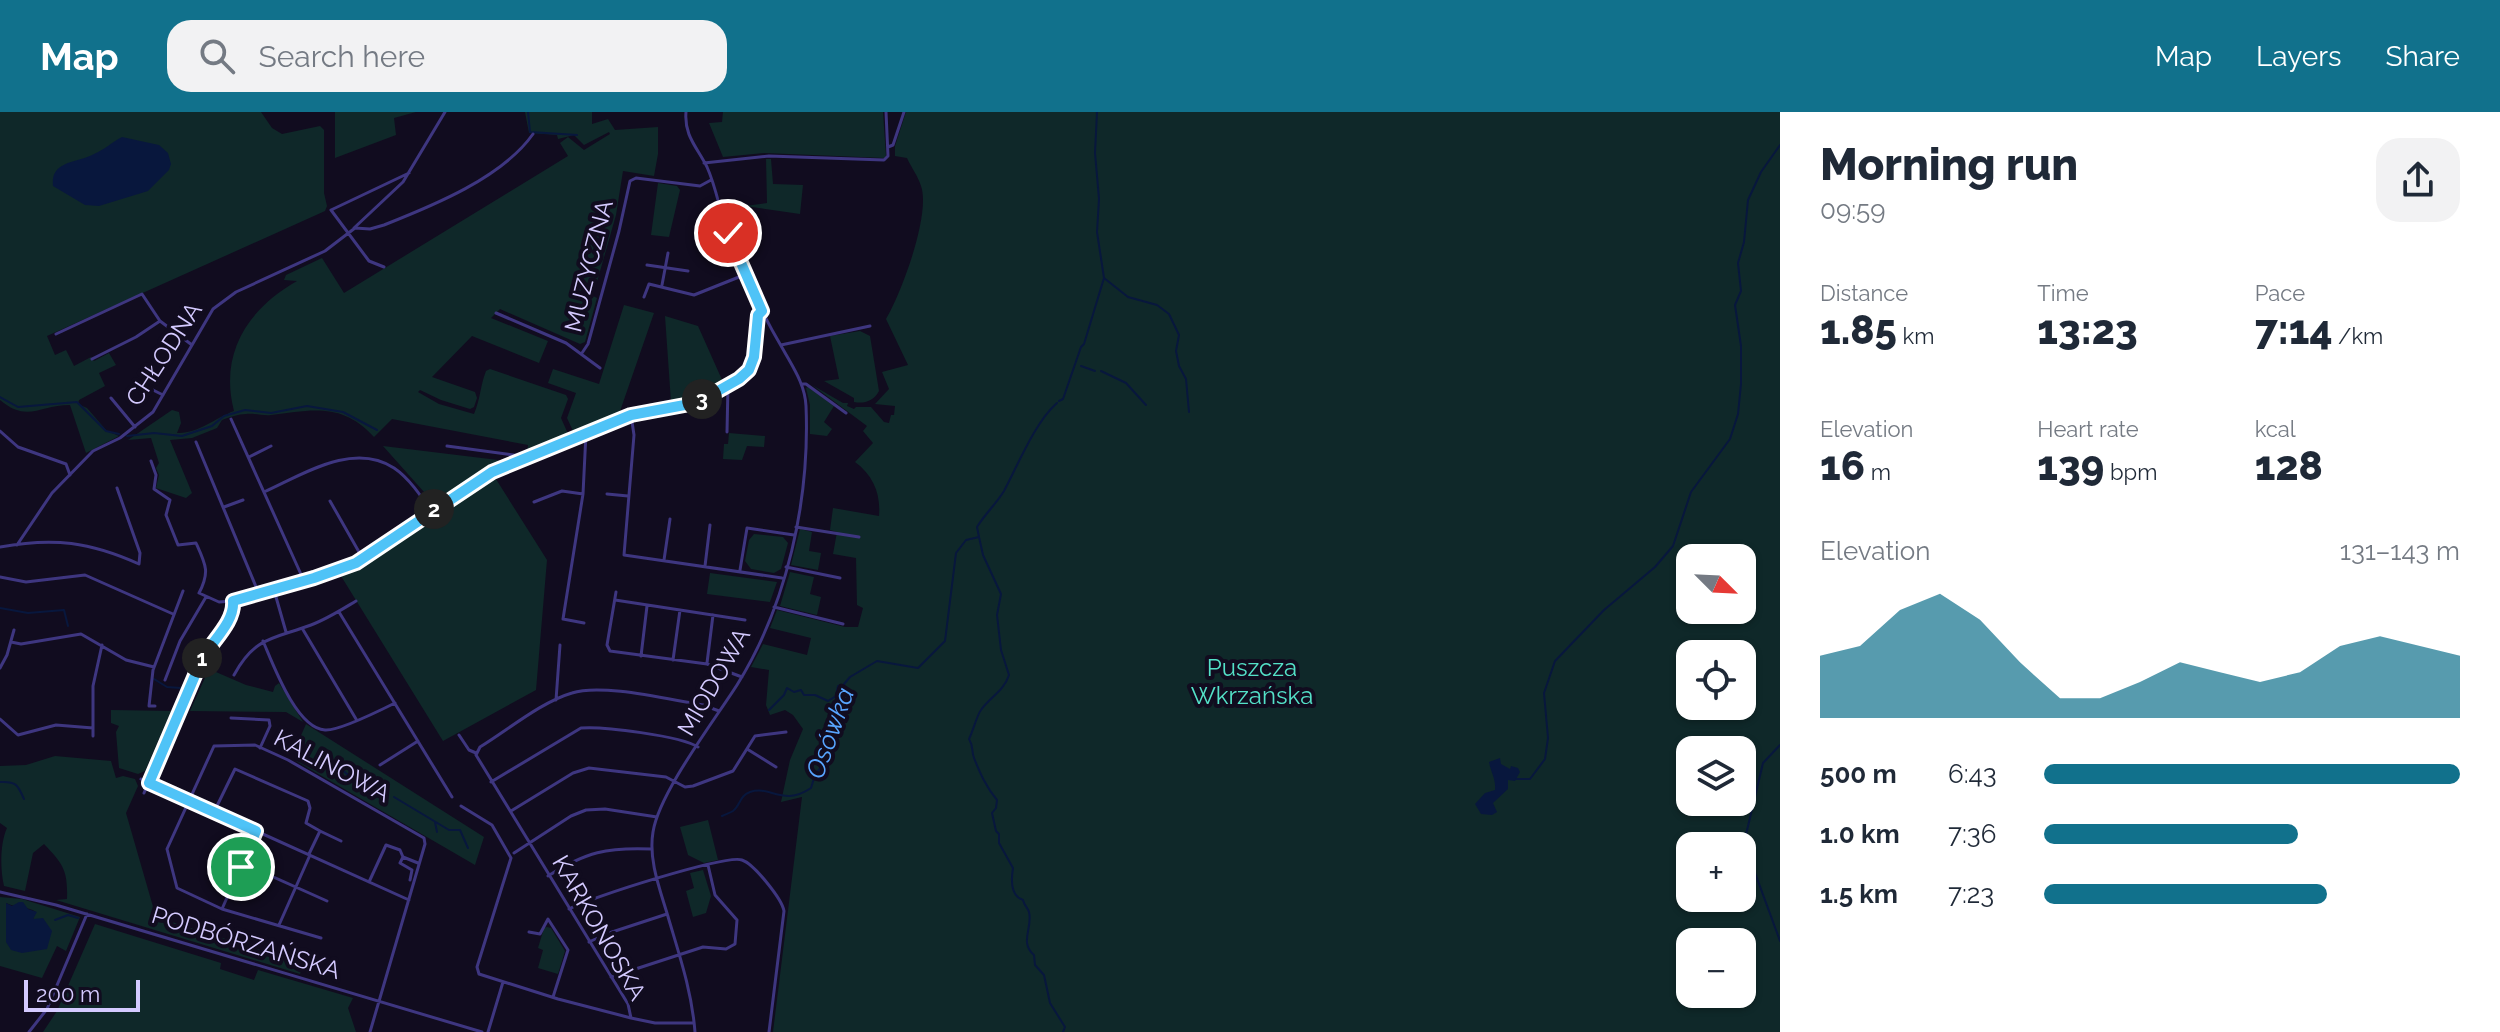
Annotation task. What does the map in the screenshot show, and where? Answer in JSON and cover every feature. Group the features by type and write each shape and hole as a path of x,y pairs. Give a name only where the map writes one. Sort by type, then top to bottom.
{"street":[{"path":"348,233 386,200 409,173 445,112"},
{"name":"MIODOWA","path":"686,112 688,136 704,163 762,311 802,384 806,409 805,462 796,527 774,607 742,677 657,817 652,849 657,878 691,997 695,1032"},
{"path":"704,163 769,156 886,158 886,112"},
{"path":"888,147 893,145 904,112"},
{"path":"348,233 359,227 375,229 462,189 501,166 533,134"},
{"path":"384,267 369,261 331,210 409,173"},
{"name":"MUZYCZNA","path":"582,353 588,344 630,181 636,178 700,186 711,180"},
{"name":"CHŁODNA","path":"17,545 45,503 95,449 135,427 153,412 213,309 246,287 325,251 348,233"},
{"path":"662,286 668,253"},
{"path":"647,265 688,271"},
{"path":"644,297 649,284 694,295 747,277"},
{"path":"56,334 142,294 160,321 192,345"},
{"path":"151,461 156,475 154,489 170,500 166,515 178,545 196,543 205,565 206,578 199,593 222,603 233,601 339,570 363,559 487,475 631,415 694,402 728,385 746,374 752,364 757,318 762,311"},
{"path":"496,313 551,336 582,353 600,368"},
{"path":"92,359 160,321"},
{"path":"781,345 870,326"},
{"path":"802,384 810,386 846,413"},
{"path":"727,432 728,385"},
{"path":"145,386 163,395"},
{"path":"111,398 135,427"},
{"path":"631,415 634,432 624,555 783,578"},
{"path":"231,419 304,581"},
{"path":"0,431 20,448 66,464 70,475"},
{"path":"584,623 563,619 583,494 586,433"},
{"path":"196,442 259,594"},
{"path":"249,457 271,446"},
{"path":"447,446 521,456 523,460"},
{"path":"264,492 337,460 366,458 395,469 431,511"},
{"path":"0,547 55,542 85,544 139,564 140,553 117,488"},
{"path":"534,502 562,491 583,494"},
{"path":"607,494 628,496"},
{"path":"223,507 243,500"},
{"path":"330,501 363,559"},
{"path":"664,560 670,519"},
{"path":"705,566 710,525"},
{"path":"796,527 852,539 859,537"},
{"path":"740,570 747,528 794,535"},
{"path":"786,567 840,578"},
{"path":"0,577 26,582 85,575 173,614"},
{"path":"274,590 286,632"},
{"path":"155,706 149,706 154,667 183,591"},
{"path":"616,592 608,648 612,652 707,664 742,677"},
{"path":"165,680 185,631 206,597"},
{"path":"615,600 745,620"},
{"path":"144,793 202,659 212,641 231,619 233,601"},
{"path":"234,675 245,657 263,641 302,628 356,601"},
{"path":"641,656 647,606"},
{"path":"774,607 843,624"},
{"path":"673,660 680,610"},
{"path":"339,612 452,797"},
{"path":"707,664 713,615"},
{"path":"302,628 356,719"},
{"path":"0,668 14,630"},
{"path":"11,642 21,644 81,634 126,660 154,667"},
{"path":"263,641 283,685 306,720 327,730 395,703"},
{"path":"93,736 93,686 102,645"},
{"path":"556,700 560,645"},
{"path":"162,671 168,673"},
{"path":"476,753 480,747 556,700 576,692 600,690 703,705 720,711"},
{"path":"231,718 269,720 270,726 260,748"},
{"path":"0,719 18,735 56,725 93,728"},
{"path":"491,782 572,731 585,728 683,740 698,747"},
{"path":"510,812 573,773 587,768 666,777 689,787 731,772 755,736 786,732"},
{"name":"KARKONOSKA","path":"459,735 469,750 476,753 628,1004 631,1018 655,1023 694,1023"},
{"path":"380,765 418,741"},
{"name":"KALINOWA","path":"188,800 213,747 240,745 260,748 288,760 422,836 425,844 420,863"},
{"path":"747,749 776,767"},
{"path":"214,812 235,769 308,801 310,808 306,823 341,841"},
{"path":"141,779 409,900"},
{"path":"188,800 167,851 177,888 222,909 321,938"},
{"path":"461,806 492,825 510,855 477,967 480,975 631,1018"},
{"path":"514,853 571,816 589,809 657,817"},
{"path":"222,909 256,831"},
{"path":"279,926 320,831"},
{"path":"369,882 385,846 401,851 403,857 400,863 412,871 410,880"},
{"path":"548,876 580,857 598,851 652,849"},
{"path":"370,1032 420,863 403,857"},
{"path":"569,909 657,878 733,859 743,860 782,901 784,911 769,1032"},
{"path":"242,863 327,901"},
{"path":"611,977 705,947 726,949 735,944 737,920 715,895 708,865"},
{"name":"PODBÓRZAŃSKA","path":"0,892 18,894 87,914 482,1032"},
{"path":"29,1032 47,1009 87,914"},
{"path":"589,942 667,914"},
{"path":"529,932 540,934 548,919 568,952 553,997"},
{"path":"488,1032 503,982"}],"green space":[{"path":"0,112 261,112 272,128 282,134 320,126 324,130 325,211 47,336 55,355 66,350 74,366 91,357 94,361 109,353 116,365 99,373 105,386 79,400 78,404 87,408 107,431 119,436 86,453 70,405 26,412 0,400"},
{"path":"335,112 416,112 394,118 396,135 335,158"},
{"path":"525,112 592,112 592,124 608,119 615,130 658,127 654,176 623,171 616,215 593,296 597,298 585,342 580,344 500,309 491,318 548,341 539,363 472,336 432,377 475,392 474,407 470,409 420,390 418,392 439,404 474,414 484,376 490,369 566,395 568,399 561,418 569,436 527,454 528,445 392,419 374,437 350,418 338,413 243,414 222,420 217,428 192,438 170,440 192,493 186,498 156,488 159,463 151,438 128,440 172,410 179,412 181,423 177,433 199,428 234,411 230,390 234,352 252,319 264,305 297,281 284,280 286,275 322,258 344,293 568,156 560,143 568,137 584,150 610,134 584,145 574,135 558,139 557,135 529,133"},
{"path":"723,112 883,112 886,156 765,153 723,157 709,123 722,122"},
{"name":"Puszcza Wkrzańska","path":"906,112 1780,112 1780,1032 773,1032 802,797 781,802 790,760 803,729 785,710 770,715 766,705 769,670 751,667 763,644 807,655 811,638 770,628 777,610 845,627 858,627 863,608 857,605 856,558 833,554 837,532 830,530 833,508 879,516 879,500 874,486 867,473 855,462 873,443 863,431 867,426 812,385 854,409 871,407 884,422 889,423 891,415 894,415 895,406 875,404 889,389 882,372 908,365 886,319 913,254 923,199 921,186 907,158 895,156 895,146"},
{"path":"766,159 771,159 773,184 803,185 800,214 745,206 767,203"},
{"path":"658,183 677,186 680,190 669,237 651,235"},
{"path":"624,305 654,313 618,417 574,433 567,418 576,393 548,383 553,369 599,384"},
{"path":"665,316 698,326 723,382 671,402"},
{"path":"860,331 870,336 879,391 872,399 858,403 824,381 839,379 830,336"},
{"path":"808,387 834,406 824,422 832,429 827,436 810,434"},
{"path":"729,433 765,436 764,447 747,446 742,460 723,459"},
{"path":"383,446 498,460 499,465 432,501"},
{"path":"492,476 547,560 536,690 443,741 341,576"},
{"path":"800,529 812,532 809,551 821,553 818,570 791,565"},
{"path":"754,534 783,537 788,543 781,569 774,573 751,569 745,561 749,540"},
{"path":"790,572 814,577 810,594 821,597 817,615 780,606"},
{"path":"710,573 777,582 770,602 707,594"},
{"path":"209,669 246,685 273,692 279,683 303,722 286,712 190,711"},
{"path":"111,710 171,711 145,771 138,774 119,768 116,732 119,726 111,723"},
{"path":"306,724 484,837 475,865 296,761 301,750 296,747"},
{"path":"55,756 111,761 116,778 135,779 138,786 126,813 156,917 165,920 167,915 173,917 172,922 290,959 303,967 300,974 56,900 67,899 65,874 44,844 33,853 25,891 4,886 1,856 7,828 0,823 0,766 26,765"},
{"path":"708,820 718,860 704,863 688,855 680,827"},
{"path":"703,870 711,896 706,913 693,917 686,891 694,888 690,873"},
{"path":"0,897 22,899 80,917 66,951 57,946 42,978 0,966","holes":["6,903 36,912 33,917 40,949 22,952 6,929"]},
{"path":"95,924 221,963 220,969 254,980 258,970 353,998 348,1008 356,1032 43,1032 57,1011"},
{"path":"547,927 551,928 565,951 558,974 538,968 543,950 538,948"}],"water":[{"path":"122,137 159,145 168,153 169,170 148,191 99,206 85,205 53,186 53,178 60,167 88,157"},
{"path":"1500,758 1501,764 1510,769 1511,766 1518,768 1520,772 1515,781 1508,780 1508,789 1493,803 1497,812 1481,814 1475,804 1485,793 1495,790 1489,762"},
{"path":"19,902 37,912 33,919 43,918 52,931 47,949 22,953 11,950 6,942 6,903 12,906"}],"waterway":[{"path":"528,112 530,132 577,135"},
{"name":"Osówka","path":"1059,401 1063,399 1084,344 1104,278 1097,232 1097,112"},
{"path":"1516,779 1530,779 1545,759 1548,738 1544,693 1555,661 1604,610 1655,567 1673,546 1691,492 1730,439 1738,414 1741,384 1741,346 1735,305 1741,291 1738,263 1744,242 1748,200 1761,172 1780,145"},
{"path":"1104,278 1128,297 1157,305 1169,314 1179,335 1176,351 1186,379 1189,412"},
{"path":"1081,366 1095,371"},
{"path":"1101,371 1126,383 1146,405"},
{"path":"0,397 18,407 77,402 106,431 119,434"},
{"name":"Osówka","path":"722,816 733,811 750,792 793,796 811,788 823,764 821,742 841,703 840,697 846,690 844,684 850,677 877,661 918,668 945,641 956,553 966,540 979,537 977,527 1004,491 1041,421 1057,403"},
{"path":"127,436 154,433 182,436 212,426 224,416 245,410 271,413 307,406 343,412 377,430"},
{"path":"979,537 983,555 1001,594 997,615 1001,650 1009,675 980,712 969,739 981,774 997,800 992,813 999,843 1013,868 1014,891 1029,912 1027,945 1034,955 1035,965 1044,975 1050,1003 1065,1027 1063,1032"},
{"path":"0,608 28,613 64,610 68,626"},
{"path":"154,679 167,687 181,688"},
{"path":"769,710 787,688 828,701 836,696 838,686 842,685"},
{"path":"1780,745 1763,763 1744,843 1780,941"},
{"path":"327,757 347,774 380,789"},
{"path":"0,782 16,785 24,799"},
{"path":"394,797 449,830 460,830 468,848"},
{"path":"435,822 437,832"},
{"path":"55,920 68,915 78,918"}],"route":[{"path":"241,867 256,831 149,783 202,659 233,615 233,601 356,563 492,472 631,415 700,400 746,374 753,361 757,318 762,311 748,285 728,233"}]}
